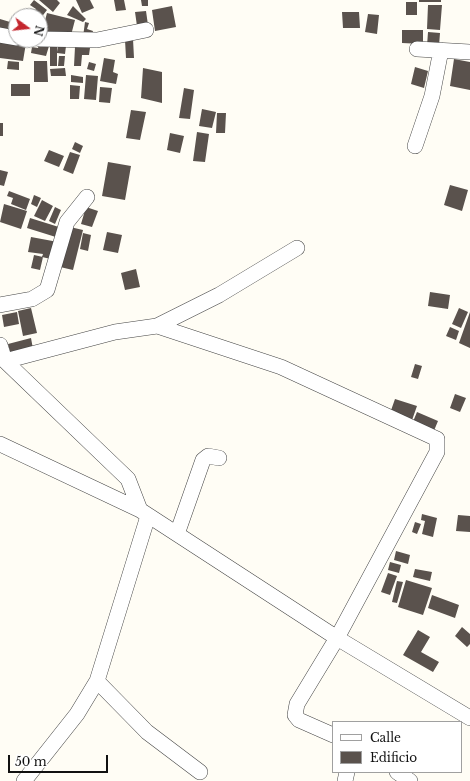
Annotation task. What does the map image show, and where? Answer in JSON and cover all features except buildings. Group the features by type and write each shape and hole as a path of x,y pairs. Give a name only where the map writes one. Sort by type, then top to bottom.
{"street":[{"path":"48,39 97,40 146,30"},
{"path":"417,49 470,52"},
{"path":"415,146 432,96 441,50"},
{"path":"0,305 32,299 47,290 67,222 87,197"},
{"path":"6,361 115,332 157,326 219,295 297,248"},
{"path":"157,326 281,367 437,439 437,452 337,638 297,704 296,715 299,720 332,735"},
{"path":"0,345 6,361 119,468 128,479 144,513 97,681 77,714 24,781"},
{"path":"0,444 144,513 337,638 470,718"},
{"path":"177,534 203,460 208,456 219,458"},
{"path":"97,681 147,732 200,772"},
{"path":"398,773 410,781"}]}
